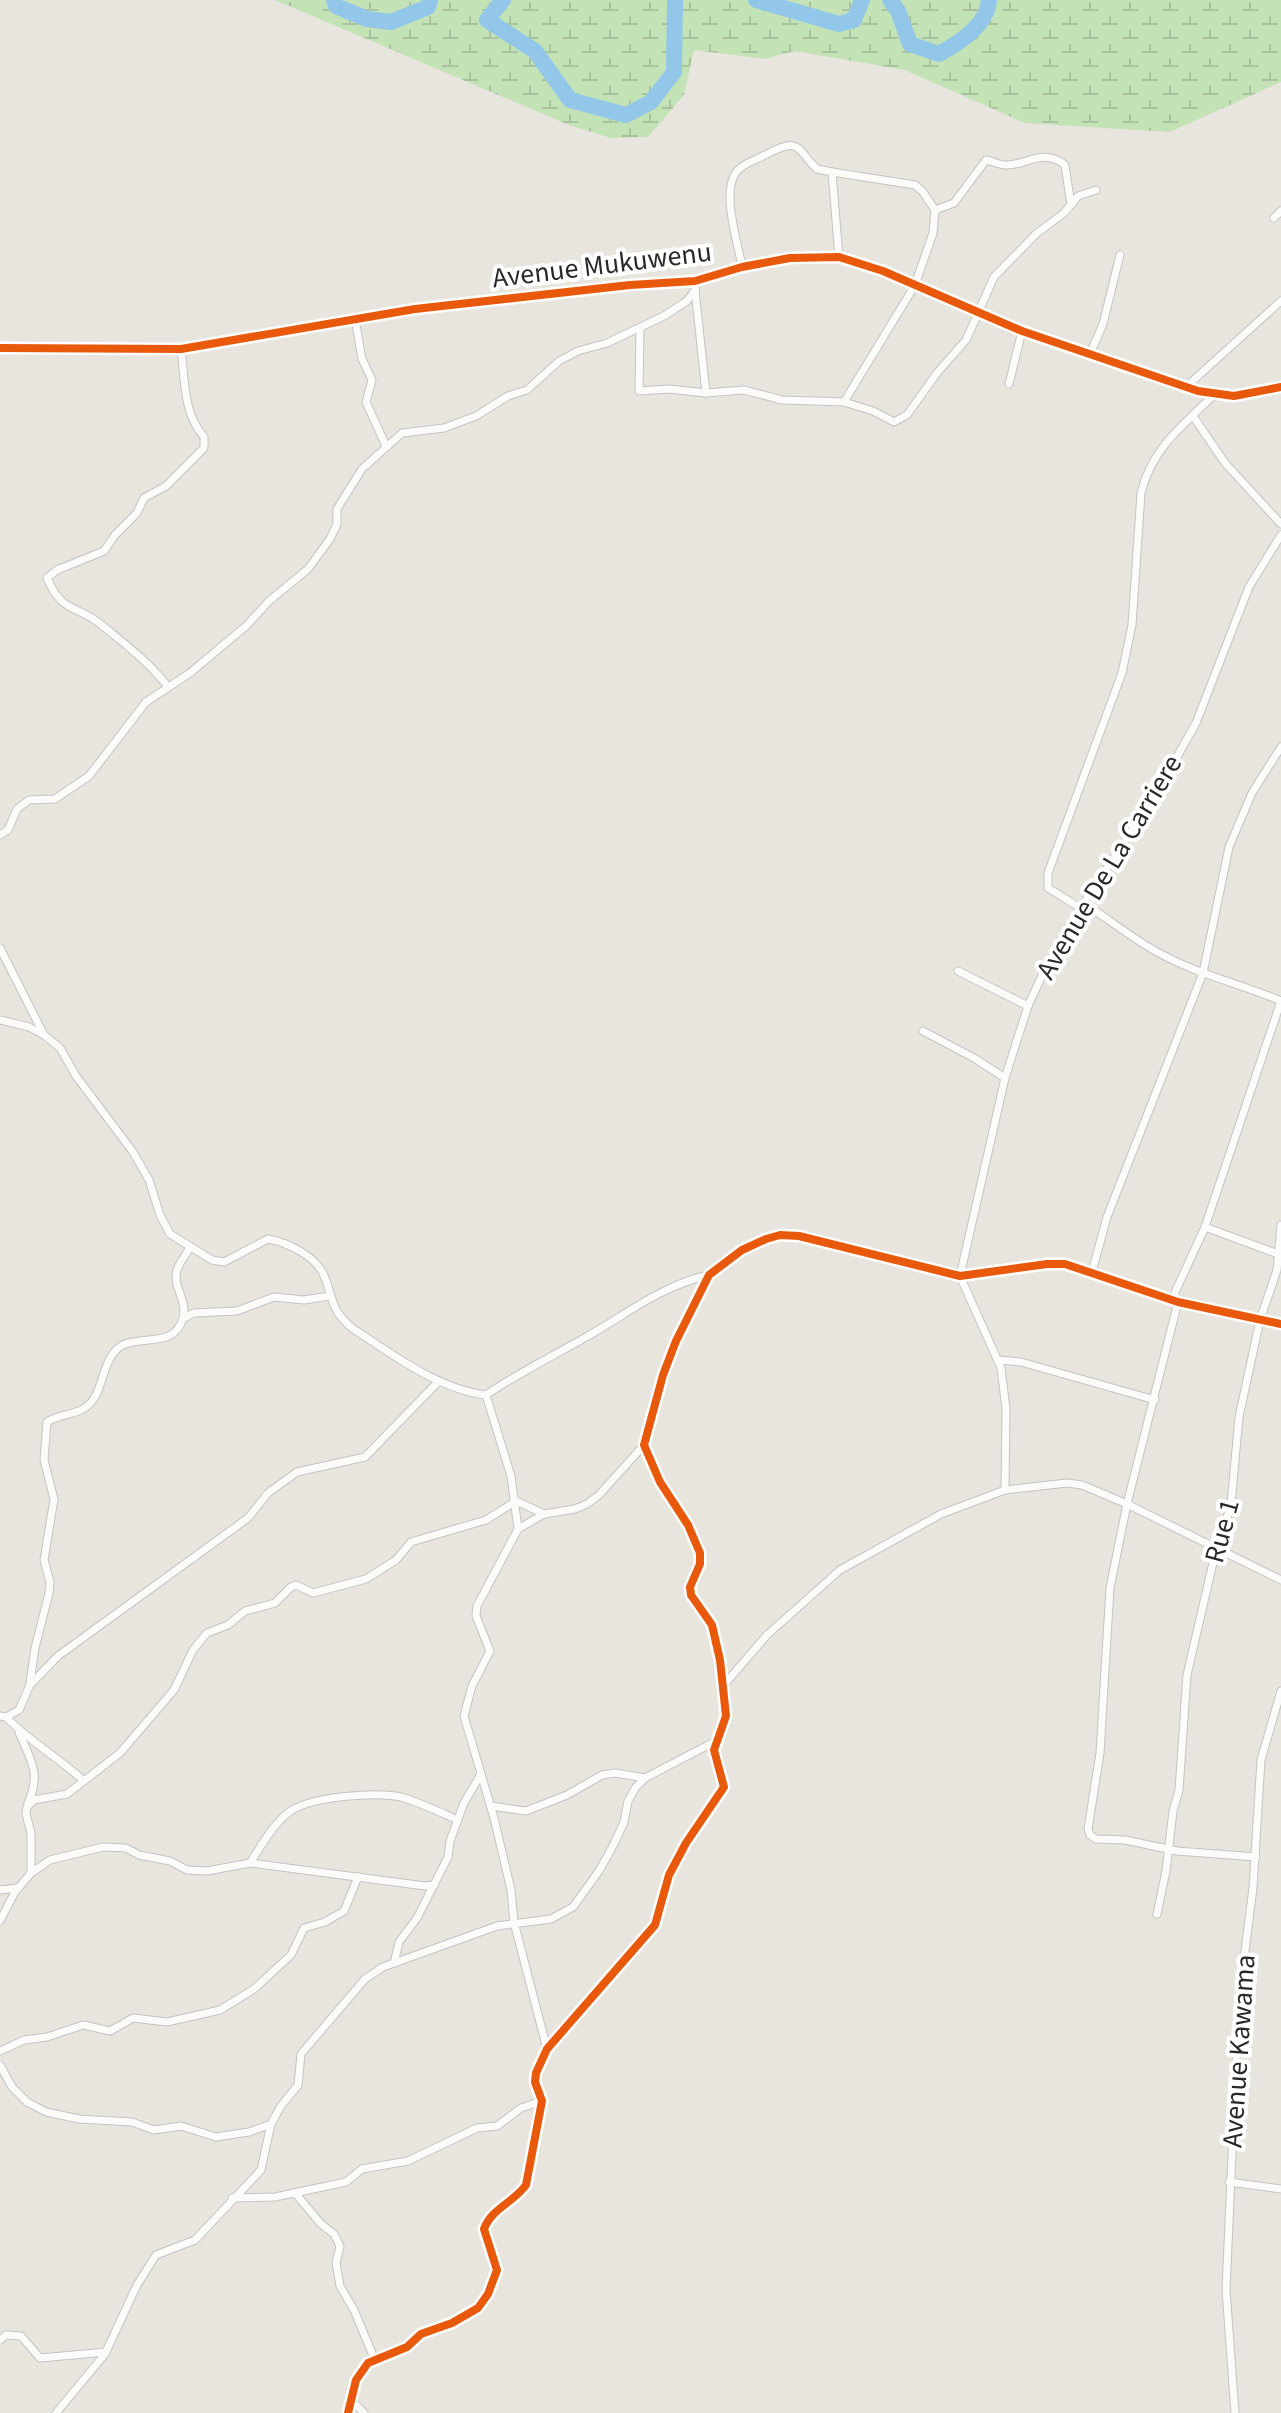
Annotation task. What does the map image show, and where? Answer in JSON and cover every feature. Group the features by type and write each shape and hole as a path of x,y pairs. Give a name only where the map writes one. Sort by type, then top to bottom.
{"street":[{"path":"742,267 730,186 735,172 781,147 791,145 806,153 817,169 915,185 935,210 933,233 915,285 844,402"},
{"path":"935,210 954,203 986,160 1009,165 1035,157 1059,160 1065,165 1071,205"},
{"path":"832,172 839,257"},
{"path":"640,329 638,390 706,393 744,390 782,400 844,402 873,411 890,421 901,419 966,340 994,277 1081,194 1096,190"},
{"path":"1274,218 1281,211"},
{"path":"1090,354 1103,324 1120,255"},
{"name":"Avenue Mukuwenu","path":"0,348 181,349 461,303 630,285 695,286 742,267 790,258 839,257 915,285 1022,331 1187,386 1234,396 1281,387"},
{"path":"0,835 8,830 17,809 29,800 55,799 89,776 146,702 190,673 308,569 336,526 335,512 348,489 362,469 386,446 407,431 444,428 476,416 508,396 527,390 559,361 640,329 678,308 695,286"},
{"path":"695,286 706,393"},
{"path":"1187,386 1281,301"},
{"path":"355,319 362,359 372,380 366,402 386,446"},
{"path":"1009,384 1022,331"},
{"path":"168,687 158,674 103,625 63,605 47,578 57,570 100,554 137,513 144,498 166,486 204,448 204,437 194,425 189,411 181,349"},
{"path":"1215,394 1154,456 1146,473 1141,493 1132,625 1122,673 1048,873 1048,888 1161,954 1281,1001 1205,1227 1175,1300 1155,1400 1127,1504 1110,1588 1100,1753 1088,1829 1096,1839 1256,1857"},
{"path":"1193,416 1225,463 1281,524"},
{"name":"Avenue De La Carriere","path":"960,1276 1005,1078 1028,1006 1059,942 1158,791 1196,723 1249,587 1281,535"},
{"path":"1092,1272 1107,1217 1203,973 1229,847 1252,793 1278,761 1281,747"},
{"path":"0,948 44,1035"},
{"path":"958,971 1028,1006"},
{"path":"0,1020 15,1022 44,1035 60,1048 76,1076 133,1152 149,1180 160,1215 170,1234 212,1260 224,1262 260,1241 280,1241 317,1265 324,1275 339,1317 352,1328 439,1381 471,1393 486,1395 513,1375 580,1341 642,1302 688,1279 709,1275"},
{"path":"923,1031 1005,1078"},
{"name":"Rue 1","path":"1157,1914 1179,1790 1187,1675 1231,1504 1239,1417 1260,1320 1277,1270 1281,1225"},
{"path":"1205,1227 1280,1255"},
{"path":"547,2049 514,1922 511,1890 491,1806 464,1716 472,1686 490,1651 476,1616 481,1597 518,1529 544,1514 587,1504 644,1445 663,1375 676,1341 709,1275 742,1250 780,1235 832,1243 960,1276 1065,1264 1175,1300 1281,1324"},
{"path":"84,1781 3,1716 19,1710 30,1685 35,1648 49,1593 50,1582 44,1560 54,1499 44,1460 47,1422 80,1413 88,1407 97,1393 110,1358 118,1348 126,1343 161,1340 176,1332 184,1318 184,1300 176,1271 190,1248"},
{"path":"960,1276 999,1360 1006,1409 1005,1490"},
{"path":"184,1318 194,1313 237,1311 274,1297 304,1300 330,1296"},
{"path":"999,1360 1021,1362 1155,1400"},
{"path":"30,1685 66,1650 248,1518 283,1480 297,1472 365,1457 439,1381"},
{"path":"486,1395 511,1476 518,1529"},
{"path":"348,2413 356,2380 368,2363 407,2347 421,2334 471,2314 488,2294 497,2270 484,2229 494,2212 526,2185 542,2101 535,2082 540,2061 547,2049 655,1925 669,1875 686,1843 724,1787 714,1750 726,1716 723,1686 712,1625 691,1595 690,1587 700,1564 700,1553 688,1525 660,1482 644,1445"},
{"path":"723,1686 767,1635 840,1570 941,1514 1005,1490 1067,1483 1082,1485 1281,1580"},
{"path":"516,1501 544,1514"},
{"path":"27,1807 34,1800 67,1794 120,1753 174,1690 193,1650 207,1633 228,1625 245,1611 275,1603 296,1585 313,1593 366,1579 396,1560 411,1542 486,1520 516,1501"},
{"name":"Avenue Kawama","path":"1235,2413 1226,2290 1239,1998 1256,1857 1261,1760 1281,1691"},
{"path":"18,1730 36,1776 26,1814 31,1833 31,1873"},
{"path":"56,2413 106,2352 137,2285 156,2255 195,2240 261,2170 271,2124 298,2085 301,2054 365,1979 374,1971 394,1963 514,1922 551,1919 573,1907 607,1858 636,1787 645,1778 716,1741"},
{"path":"491,1806 526,1811 567,1795 602,1775 615,1773 645,1778"},
{"path":"394,1963 399,1942 417,1918 448,1857 450,1841 464,1803 481,1774"},
{"path":"250,1863 277,1824 293,1810 331,1798 349,1795 397,1796 458,1820"},
{"path":"0,1921 18,1888 31,1873 50,1860 103,1847 126,1848 170,1861 187,1870 207,1871 250,1863 434,1885"},
{"path":"0,2051 24,2040 47,2037 83,2025 110,2031 133,2018 167,2022 220,2010 254,1989 291,1955 304,1928 325,1922 344,1911 358,1877"},
{"path":"0,1890 18,1888"},
{"path":"0,2065 12,2087 27,2102 79,2119 132,2122 154,2130 181,2126 216,2137 249,2132 271,2124"},
{"path":"232,2198 275,2197 346,2182 367,2167 408,2161 477,2128 497,2126 521,2108 542,2101"},
{"path":"1229,2182 1281,2189"},
{"path":"295,2193 321,2224 334,2234 340,2246 336,2263 340,2286 354,2310 374,2358"},
{"path":"0,2340 6,2335 21,2336 40,2358 106,2352"},
{"path":"352,2401 364,2413"}],"green space":[{"path":"275,0 1281,0 1281,82 1170,132 1025,123 905,70 795,51 765,59 694,50 684,95 648,137 611,138 569,125"}],"waterway":[{"path":"334,0 336,6 367,19 391,22 428,7 430,0"},
{"path":"503,0 487,20 535,51 570,100 626,115 651,102 674,72 675,0"},
{"path":"756,0 839,24 854,20 862,0"},
{"path":"890,0 898,11 910,44 939,54 978,25 989,0"}],"cycle path":[{"path":"0,348 181,349 415,309 630,285 695,281 742,267 790,258 839,257 883,271 1022,331 1198,391 1234,396 1281,387"},
{"path":"348,2413 356,2380 368,2363 407,2347 421,2334 452,2323 478,2308 488,2294 497,2270 484,2229 492,2216 526,2185 542,2101 535,2082 536,2073 547,2049 655,1925 669,1875 686,1843 724,1787 714,1750 726,1716 720,1660 712,1625 691,1595 690,1587 700,1564 700,1553 688,1525 660,1482 644,1445 663,1375 709,1275 742,1250 766,1239 780,1235 799,1236 960,1276 1065,1264 1178,1302 1281,1324"}]}
